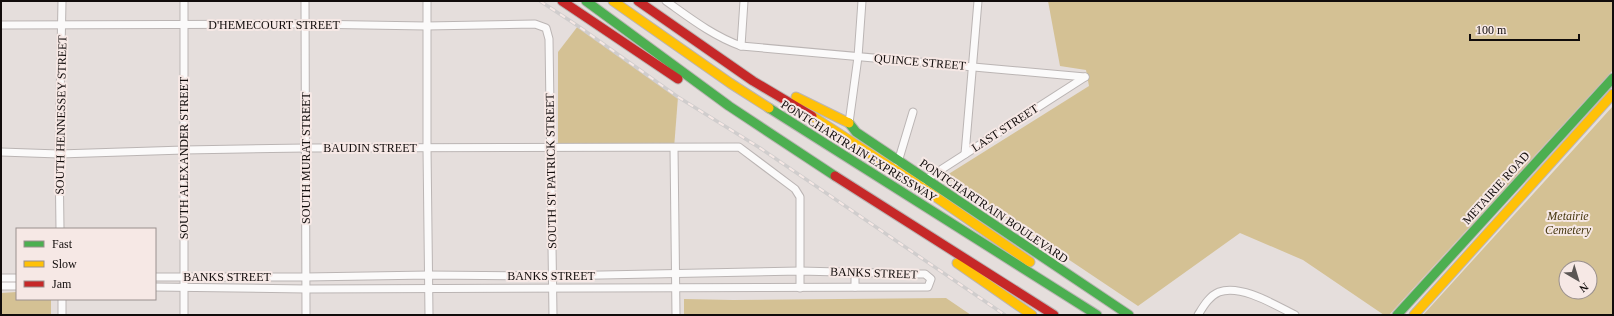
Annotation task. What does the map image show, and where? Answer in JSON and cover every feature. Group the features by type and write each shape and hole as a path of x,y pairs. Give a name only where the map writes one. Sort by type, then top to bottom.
{"main road":[{"path":"562,1 720,107 730,106"},
{"path":"586,1 730,106 808,159 1054,315"},
{"name":"PONTCHARTRAIN EXPRESSWAY","path":"613,1 737,87 1096,315"},
{"path":"638,1 753,81 838,132 917,184 1074,293 1080,304"},
{"path":"684,34 692,36 798,99 849,122"},
{"name":"METAIRIE ROAD","path":"1397,315 1613,78"},
{"name":"METAIRIE ROAD","path":"1414,315 1613,94"},
{"name":"PONTCHARTRAIN BOULEVARD","path":"849,122 856,132 898,162 1129,315"},
{"path":"950,248 958,264 1032,315"}],"street":[{"name":"SOUTH HENNESSEY STREET","path":"60,228 59,154 62,1"},
{"name":"SOUTH ALEXANDER STREET","path":"184,1 184,315"},
{"name":"SOUTH MURAT STREET","path":"305,1 306,315"},
{"path":"427,1 427,148 430,315"},
{"name":"QUINCE STREET","path":"666,1 706,29 725,40 741,46 1085,77"},
{"path":"741,46 744,1"},
{"path":"849,122 858,57 862,1"},
{"path":"965,154 978,1"},
{"name":"D'HEMECOURT STREET","path":"1,25 305,24 426,26 535,24 546,28"},
{"name":"SOUTH ST PATRICK STREET","path":"546,28 549,39 553,315"},
{"name":"LAST STREET","path":"925,180 1085,77"},
{"path":"898,162 913,112"},
{"name":"BAUDIN STREET","path":"1,152 59,154 306,148 739,147 795,189 800,197 800,271"},
{"path":"674,148 676,315"},
{"path":"800,271 800,288"},
{"name":"BANKS STREET","path":"156,277 306,278 430,275 552,276 800,271 925,274 931,279 928,287 676,289 306,289 156,287"},
{"path":"855,272 855,287"},
{"path":"1,278 16,278"},
{"path":"1,286 16,286"},
{"path":"1198,315 1203,306 1211,298 1218,293 1229,290 1254,296 1295,315"},
{"path":"62,300 62,315"}],"green space":[{"path":"1048,1 1613,1 1613,70 1389,315 1384,315 1303,260 1240,233 1138,306 947,178 947,175 1089,86 1086,70 1060,66"},
{"path":"578,26 678,97 674,148 558,148 558,52"},
{"name":"Metairie Cemetery","path":"1613,106 1613,315 1423,315"},
{"path":"16,292 16,300 51,300 51,315 1,315 1,293"},
{"path":"946,298 971,315 684,315 684,299"}],"railway":[{"path":"540,1 678,97 760,148 1005,315"}],"traffic: fast":[{"path":"586,1 729,106 835,176"},
{"path":"1397,315 1613,78"},
{"path":"769,108 1097,315"},
{"path":"849,123 856,132 1129,315"}],"traffic: slow":[{"path":"613,1 730,83 769,108"},
{"path":"1414,315 1613,94"},
{"path":"796,97 849,123"},
{"path":"812,116 917,184 1030,262"},
{"path":"957,263 1032,315"}],"traffic: jam":[{"path":"562,1 678,79"},
{"path":"638,1 753,81 812,116"},
{"path":"835,176 1054,315"}]}
